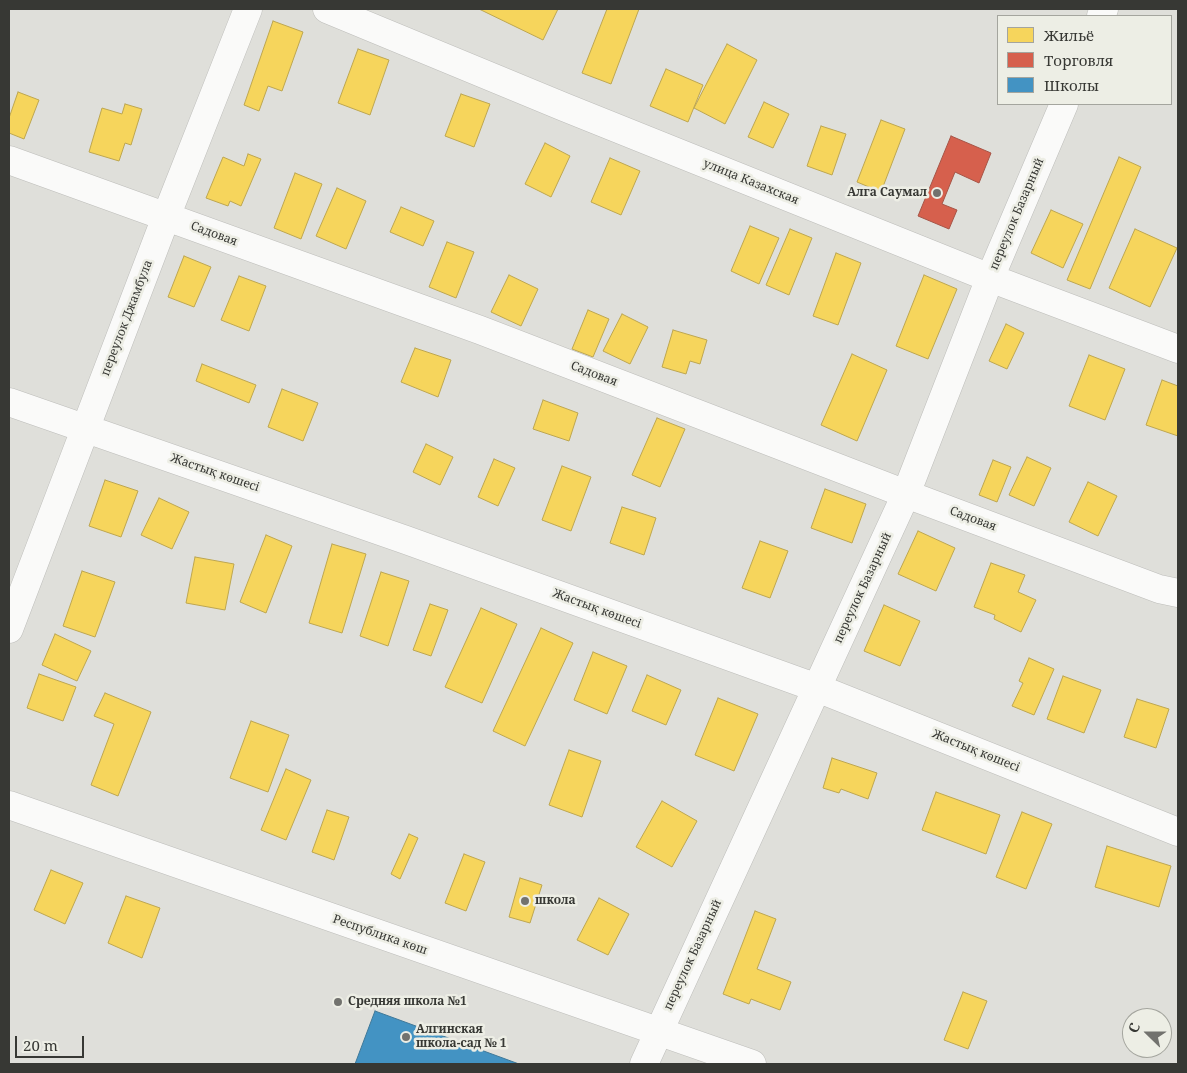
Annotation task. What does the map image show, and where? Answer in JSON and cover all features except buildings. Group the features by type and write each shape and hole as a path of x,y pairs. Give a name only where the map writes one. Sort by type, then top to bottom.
{"street":[{"name":"переулок Джамбула","path":"9,629 84,428 248,9"},
{"name":"улица Казахская","path":"328,9 564,107 990,278 1178,349"},
{"name":"переулок Базарный","path":"644,1064 657,1032 906,494 990,278 1064,105"},
{"name":"Садовая","path":"9,160 480,330 906,494 1160,589 1178,593"},
{"name":"Жастық көшесі","path":"9,402 406,540 817,688 1178,832"},
{"name":"Республика көш","path":"9,805 752,1064"}],"place":[{"name":"Алга Саумал","path":"937,193"},
{"name":"школа","path":"525,901"},
{"name":"Средняя школа №1","path":"338,1002"},
{"name":"Алгинская школа-сад № 1","path":"406,1037"}]}
